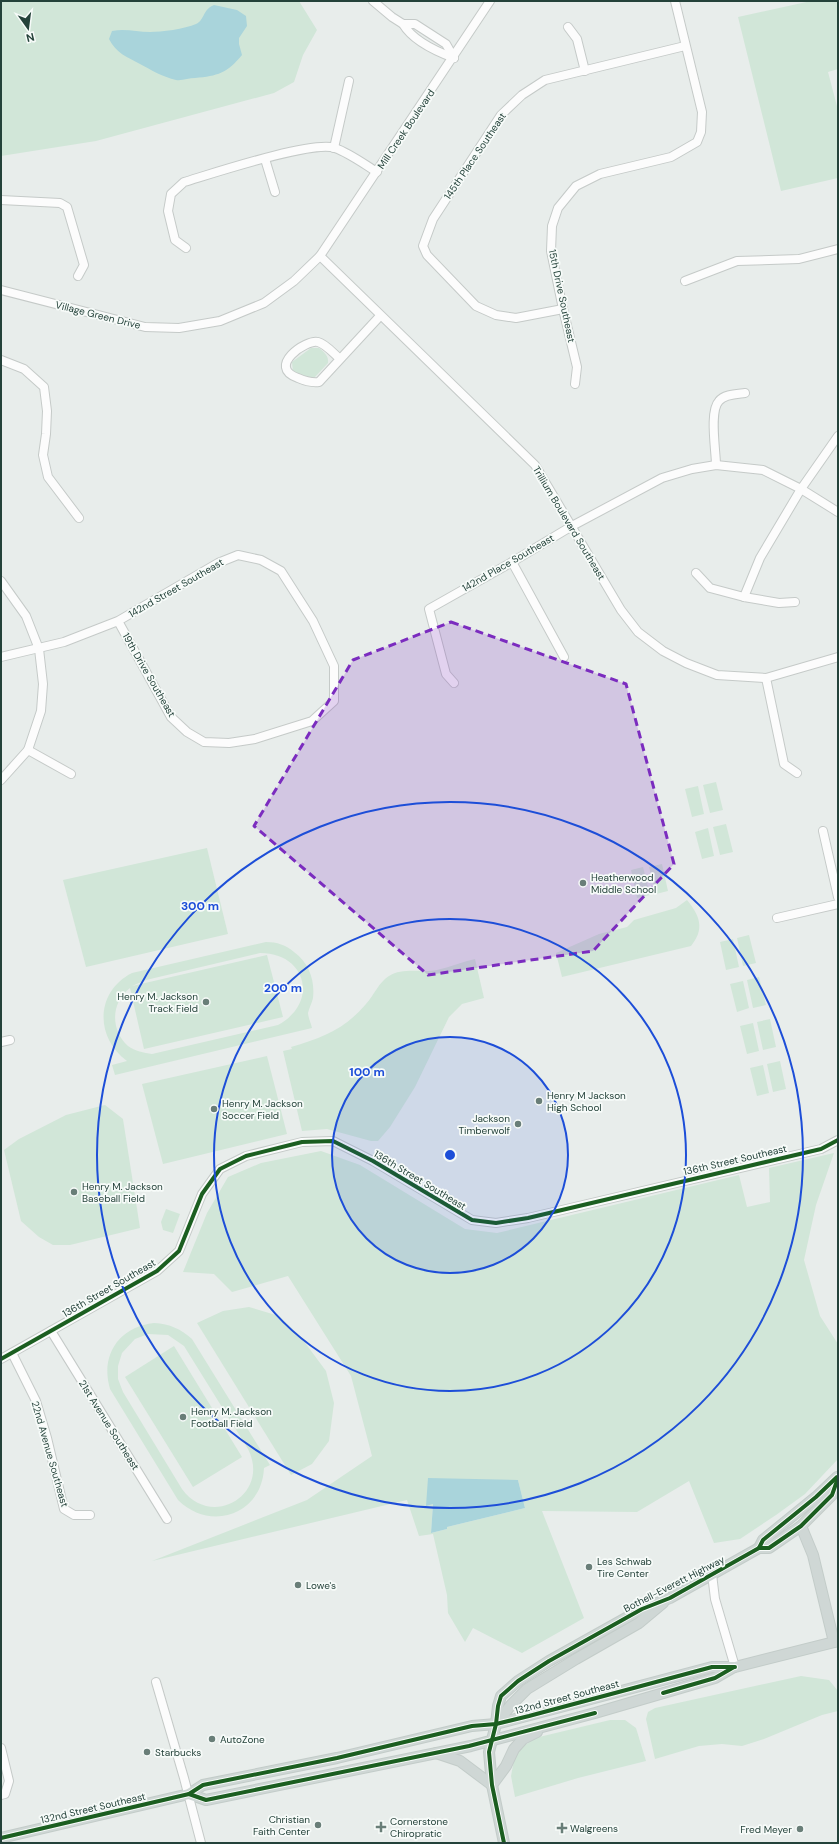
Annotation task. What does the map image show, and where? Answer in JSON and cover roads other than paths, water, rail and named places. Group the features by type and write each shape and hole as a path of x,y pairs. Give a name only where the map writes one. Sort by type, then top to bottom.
{"main road":[{"name":"Bothell-Everett Highway","path":"759,1548 763,1540 838,1477"},
{"name":"Bothell-Everett Highway","path":"504,1843 492,1785 489,1752 501,1696 518,1681 549,1661 642,1609 670,1598 759,1548 769,1548 801,1526 832,1495 838,1477"},
{"path":"816,1497 801,1526 813,1555 836,1641"},
{"name":"132nd Street Southeast","path":"189,1794 206,1800 492,1740 596,1713 715,1678 735,1667 836,1641"},
{"name":"132nd Street Southeast","path":"1,1838 189,1794 204,1785 337,1758 472,1726 496,1724 712,1667 735,1667"},
{"path":"434,1752 460,1762 492,1785 506,1766 514,1749 523,1739 555,1723"}],"street":[{"path":"373,1 403,24 409,34 439,52 454,58"},
{"name":"Mill Creek Boulevard","path":"320,256 454,58 490,1"},
{"path":"675,1 685,46"},
{"path":"568,27 577,39 585,70"},
{"name":"145th Place Southeast","path":"563,309 516,318 496,315 476,306 434,264 423,246 433,218 502,115 522,95 545,80 685,46"},
{"name":"15th Drive Southeast","path":"575,384 578,367 563,309 551,251 552,226 558,208 576,186 600,174 671,157 697,142 701,132 702,112 685,46"},
{"path":"334,148 349,81"},
{"path":"186,248 175,240 168,211 170,199 174,190 184,182 296,150 318,147 334,148 377,172"},
{"path":"266,159 275,192"},
{"path":"1,200 60,203 68,207 84,265 78,276"},
{"path":"685,281 737,261 799,259 838,249"},
{"name":"Village Green Drive","path":"1,290 145,327 179,328 220,321 264,303 294,281 320,256"},
{"name":"Trillium Boulevard Southeast","path":"320,256 380,316 535,465 621,610 638,632 664,651 686,663 717,675 766,678 838,658"},
{"path":"340,359 319,342 314,342 308,344 288,357 286,363 287,371 292,376 311,383 319,382 380,316"},
{"path":"1,360 24,369 44,387 47,412 43,455 48,477 79,518"},
{"path":"716,465 714,409 719,400 730,395 745,393"},
{"path":"744,597 760,558 801,489 838,436"},
{"name":"142nd Place Southeast","path":"454,683 446,674 429,609 572,526 662,478 692,469 716,465 763,470 801,489 838,512"},
{"name":"142nd Street Southeast","path":"1,657 64,642 118,621 218,562 238,555 261,560 281,571 313,621 334,666 334,701"},
{"path":"512,562 564,657"},
{"path":"696,573 710,588 744,597 779,603 795,602"},
{"path":"1,581 26,616 39,649 43,684 41,711 28,750 1,780"},
{"name":"19th Drive Southeast","path":"118,621 171,717 187,732 204,742 229,743 255,739 312,721 334,701"},
{"path":"766,678 784,764 797,773"},
{"path":"28,750 71,774"},
{"path":"823,831 838,897"},
{"path":"777,918 838,904"},
{"path":"1,1042 10,1040"},
{"name":"136th Street Southeast","path":"1,1359 157,1271 179,1251 202,1194 220,1169 246,1156 302,1142 333,1141 373,1161 472,1220 496,1223 528,1218 821,1149 838,1140"},
{"name":"21st Avenue Southeast","path":"51,1331 167,1519"},
{"name":"22nd Avenue Southeast","path":"12,1353 36,1401 47,1438 64,1509 74,1515 90,1515"},
{"path":"712,1574 714,1599 735,1667"},
{"path":"156,1682 189,1794 201,1843"},
{"path":"1,1748 9,1781 3,1795"}],"water":[{"path":"214,5 237,10 246,16 247,26 239,38 242,55 227,70 216,75 181,80 171,79 122,54 115,48 109,39 112,31 117,30 155,32 191,26 199,22 205,12"},
{"path":"428,1478 518,1480 525,1508 447,1527 447,1529 431,1533 433,1504 426,1506"}],"place":[{"name":"Heatherwood Middle School","path":"583,883"},
{"name":"Henry M. Jackson Track Field","path":"206,1002"},
{"name":"Henry M Jackson High School","path":"539,1101"},
{"name":"Henry M. Jackson Soccer Field","path":"214,1109"},
{"name":"Jackson Timberwolf","path":"518,1124"},
{"name":"Henry M. Jackson Baseball Field","path":"74,1192"},
{"name":"Henry M. Jackson Football Field","path":"183,1417"},
{"name":"Les Schwab Tire Center","path":"589,1567"},
{"name":"Lowe's","path":"298,1585"},
{"name":"AutoZone","path":"212,1739"},
{"name":"Starbucks","path":"147,1752"},
{"name":"Christian Faith Center","path":"318,1825"},
{"name":"Cornerstone Chiropratic","path":"381,1827"},
{"name":"Walgreens","path":"562,1828"},
{"name":"Fred Meyer","path":"800,1829"}]}
